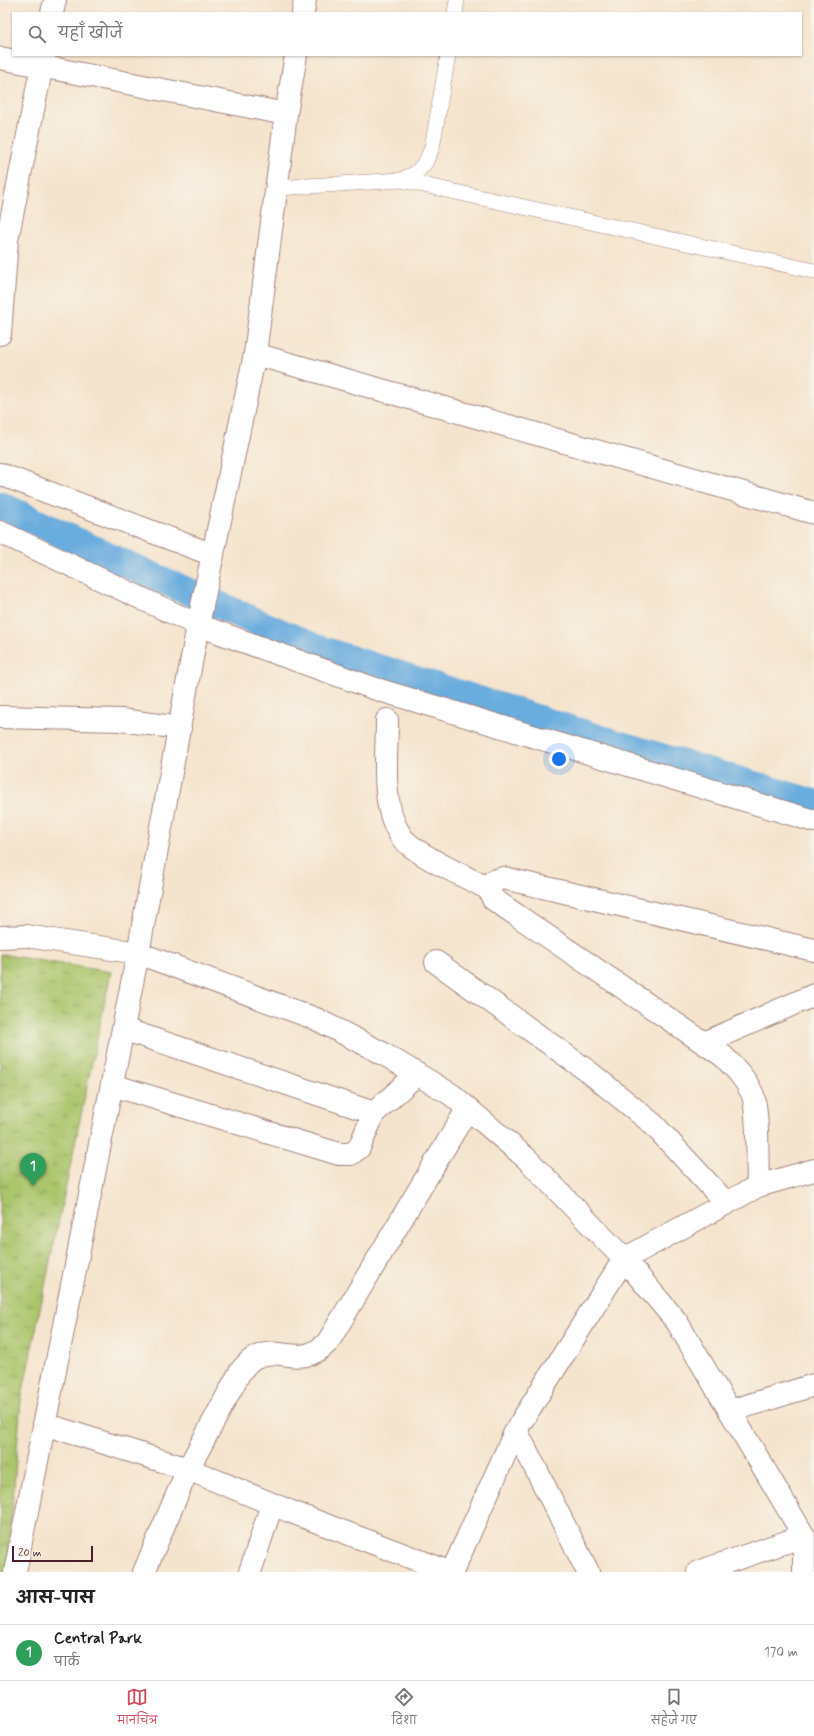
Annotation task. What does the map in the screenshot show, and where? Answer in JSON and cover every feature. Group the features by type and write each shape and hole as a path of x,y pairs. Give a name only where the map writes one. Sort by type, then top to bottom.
{"street":[{"path":"52,12 55,0"},
{"path":"303,12 305,0"},
{"path":"15,1572 138,954 199,620 255,354 286,114 296,56"},
{"path":"0,58 42,61 286,114"},
{"path":"0,334 7,240 42,61"},
{"path":"255,354 814,513"},
{"path":"0,474 213,555"},
{"path":"0,532 56,559 199,620 390,694 814,821"},
{"path":"0,548 56,559"},
{"path":"0,717 121,720 180,728"},
{"path":"387,720 387,793 391,817 401,838 422,854 489,889 493,899 498,903 723,1056 741,1074 753,1094 756,1115 758,1186"},
{"path":"489,889 493,881 503,878 814,950"},
{"path":"0,937 26,936 138,954 316,1019 382,1053 452,1095 526,1158 624,1259 677,1322 804,1536 804,1572"},
{"path":"436,962 589,1072 652,1124 726,1203"},
{"path":"704,1043 814,995"},
{"path":"123,1029 374,1113"},
{"path":"112,1085 339,1154 351,1154 358,1148 374,1113 417,1074"},
{"path":"144,1572 188,1469 240,1372 256,1357 270,1355 307,1355 318,1352 328,1342 468,1108"},
{"path":"44,1424 188,1469 272,1504 450,1572 516,1430 624,1259 758,1186 814,1170"},
{"path":"730,1411 814,1385"},
{"path":"516,1430 588,1572"},
{"path":"250,1572 272,1504"},
{"path":"698,1572 804,1536"}],"lane":[{"path":"454,12 457,0"},
{"path":"401,180 416,173 425,163 432,148 448,56"},
{"path":"277,188 401,180 814,271"}],"green space":[{"path":"0,954 111,972 21,1400 7,1572 0,1572"}],"waterway":[{"path":"0,505 112,558 316,648 611,742 814,803"}],"place":[{"name":"Central Park","path":"33,1186"}]}
